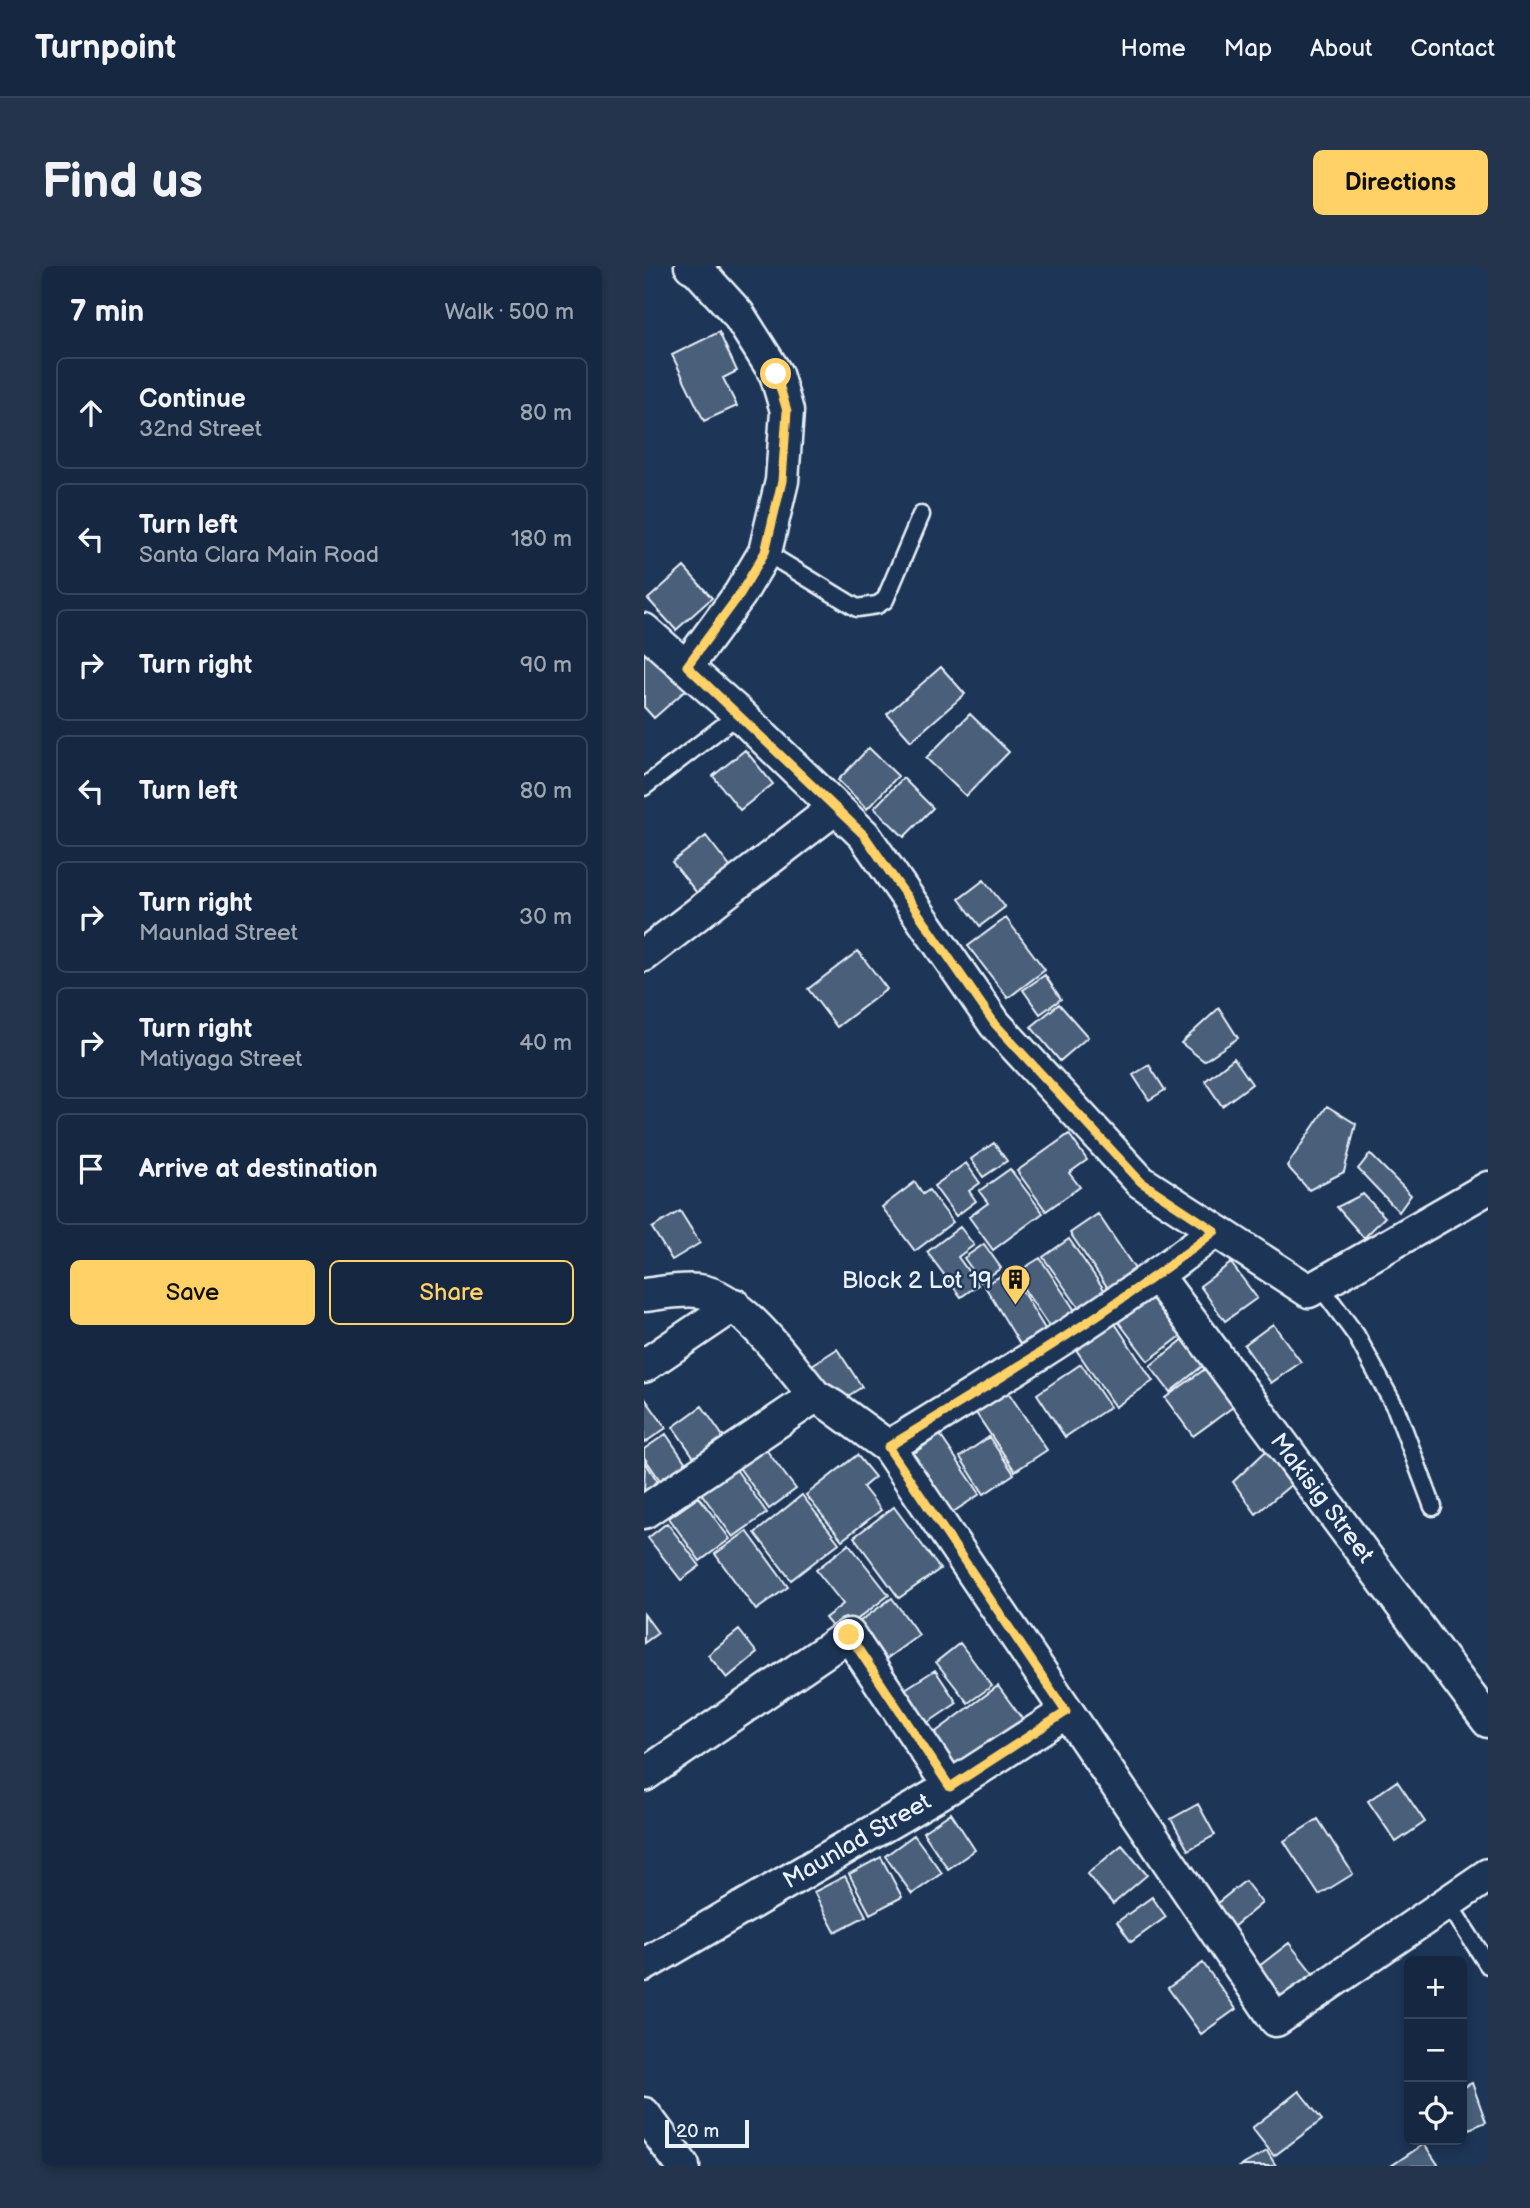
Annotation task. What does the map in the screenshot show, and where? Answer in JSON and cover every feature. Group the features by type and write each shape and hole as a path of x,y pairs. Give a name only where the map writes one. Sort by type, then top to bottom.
{"street":[{"path":"687,666 740,594 765,552 782,481 787,411 776,374 738,314 697,269 691,266"},
{"path":"648,639 687,666 864,835 995,1024 1141,1182 1215,1231 1309,1291 1488,1188"},
{"path":"644,954 835,808"},
{"path":"888,1447 1019,1367 1157,1276 1215,1231"},
{"name":"Makisig Street","path":"1157,1276 1488,1721"},
{"path":"644,1295 700,1291 734,1305 769,1339 815,1396 888,1447 1276,2020 1488,1875"},
{"path":"644,1366 734,1305"},
{"path":"644,1512 815,1396"},
{"path":"644,1775 849,1635 950,1787"},
{"name":"Maunlad Street","path":"644,1965 950,1787 1066,1712"},
{"path":"644,2114 683,2166"}],"lane":[{"path":"765,552 857,608 877,605 885,600 921,515"},
{"path":"644,787 739,714"},
{"path":"1320,1286 1356,1335 1396,1409 1433,1507"},
{"path":"1448,1902 1488,1965"}],"building":[{"path":"719,332 737,371 723,378 737,406 704,421 672,355"},
{"path":"684,567 712,598 676,630 648,599"},
{"path":"650,647 687,689 654,718 644,707 644,652"},
{"path":"941,667 965,694 911,741 887,714"},
{"path":"970,714 1009,752 966,796 926,758"},
{"path":"869,748 898,776 867,809 838,780"},
{"path":"745,750 773,784 740,810 713,776"},
{"path":"903,778 933,808 904,837 874,808"},
{"path":"706,836 734,872 701,898 672,862"},
{"path":"984,880 1005,907 980,926 959,899"},
{"path":"1006,918 1045,970 1008,998 968,946"},
{"path":"858,951 887,989 837,1027 808,989"},
{"path":"1045,975 1061,999 1040,1014 1023,990"},
{"path":"1059,1004 1088,1037 1060,1061 1031,1027"},
{"path":"1219,1008 1238,1038 1204,1061 1181,1043"},
{"path":"1234,1058 1252,1084 1222,1106 1205,1081"},
{"path":"1149,1065 1165,1090 1149,1100 1133,1075"},
{"path":"1327,1106 1356,1124 1344,1172 1309,1190 1287,1166"},
{"path":"1069,1134 1087,1160 1069,1173 1080,1187 1046,1211 1017,1171"},
{"path":"994,1143 1007,1161 983,1177 971,1159"},
{"path":"1370,1154 1411,1195 1399,1212 1358,1169"},
{"path":"966,1163 980,1183 969,1191 976,1201 956,1216 934,1186"},
{"path":"1010,1169 1043,1213 993,1250 969,1217 988,1203 979,1191"},
{"path":"915,1182 923,1194 929,1190 953,1222 915,1251 882,1207"},
{"path":"1363,1194 1385,1217 1364,1238 1337,1207"},
{"path":"680,1211 700,1243 672,1260 652,1228"},
{"path":"1098,1214 1137,1272 1110,1291 1070,1233"},
{"path":"960,1227 974,1245 958,1257 978,1285 961,1297 927,1252"},
{"path":"1069,1239 1110,1298 1084,1315 1043,1257"},
{"path":"984,1244 1001,1268 981,1282 964,1258"},
{"path":"1040,1258 1078,1315 1052,1331 1014,1274"},
{"path":"1231,1263 1257,1298 1225,1321 1200,1286"},
{"name":"Block 2 Lot 19","path":"1010,1271 1045,1329 1020,1344 984,1285"},
{"path":"1150,1296 1181,1336 1148,1361 1117,1320"},
{"path":"1114,1322 1153,1381 1115,1407 1075,1348"},
{"path":"1273,1324 1301,1362 1271,1383 1244,1345"},
{"path":"1185,1338 1205,1364 1170,1392 1150,1366"},
{"path":"837,1349 862,1387 837,1403 812,1365"},
{"path":"1081,1364 1110,1407 1065,1437 1037,1394"},
{"path":"1205,1369 1233,1407 1193,1436 1165,1398"},
{"path":"1008,1392 1047,1450 1015,1471 976,1413"},
{"path":"644,1397 666,1428 644,1443"},
{"path":"702,1406 729,1445 700,1466 673,1427"},
{"path":"666,1434 692,1472 666,1489 644,1457 644,1449"},
{"path":"940,1435 980,1494 944,1518 904,1460"},
{"path":"989,1437 1014,1474 984,1494 960,1457"},
{"path":"764,1447 796,1489 769,1509 738,1466"},
{"path":"1267,1450 1292,1484 1256,1514 1233,1482"},
{"path":"857,1455 875,1477 863,1487 881,1510 842,1540 806,1495"},
{"path":"645,1462 664,1491 651,1500 644,1490"},
{"path":"735,1468 767,1513 733,1537 701,1493"},
{"path":"802,1495 839,1543 791,1580 755,1533"},
{"path":"699,1497 730,1539 700,1561 669,1518"},
{"path":"894,1507 940,1569 899,1598 854,1537"},
{"path":"667,1523 700,1566 681,1580 648,1538"},
{"path":"747,1531 788,1587 756,1610 715,1554"},
{"path":"849,1544 889,1595 838,1634 825,1618 843,1604 816,1570"},
{"path":"892,1598 919,1635 879,1664 852,1627"},
{"path":"644,1614 658,1633 644,1643"},
{"path":"739,1630 757,1653 727,1678 708,1655"},
{"path":"960,1643 992,1686 968,1703 936,1662"},
{"path":"935,1670 957,1703 926,1724 902,1691"},
{"path":"998,1686 1023,1720 958,1768 933,1734"},
{"path":"1397,1781 1425,1822 1396,1842 1368,1801"},
{"path":"1198,1804 1215,1835 1188,1850 1171,1819"},
{"path":"951,1813 975,1850 948,1869 923,1832"},
{"path":"1318,1819 1353,1874 1319,1895 1284,1841"},
{"path":"914,1835 942,1873 912,1894 885,1856"},
{"path":"1122,1845 1147,1875 1113,1904 1087,1874"},
{"path":"881,1857 902,1897 870,1914 849,1874"},
{"path":"845,1876 866,1916 835,1932 814,1892"},
{"path":"1245,1881 1262,1903 1233,1927 1215,1905"},
{"path":"1152,1897 1166,1917 1131,1942 1117,1922"},
{"path":"1289,1943 1319,1981 1284,2008 1254,1970"},
{"path":"1203,1963 1236,2009 1201,2034 1168,1988"},
{"path":"1472,2083 1486,2122 1467,2130 1467,2086"},
{"path":"1299,2091 1322,2120 1274,2156 1252,2128"},
{"path":"1425,2145 1439,2166 1391,2166"},
{"path":"1267,2151 1276,2166 1241,2166"}],"place":[{"name":"Block 2 Lot 19","path":"1015,1307"}],"route":[{"path":"776,374 787,411 782,481 765,552 740,594 687,666 864,835 995,1024 1141,1182 1215,1231 1157,1276 1019,1367 888,1447 1066,1712 950,1787 849,1635"}]}
